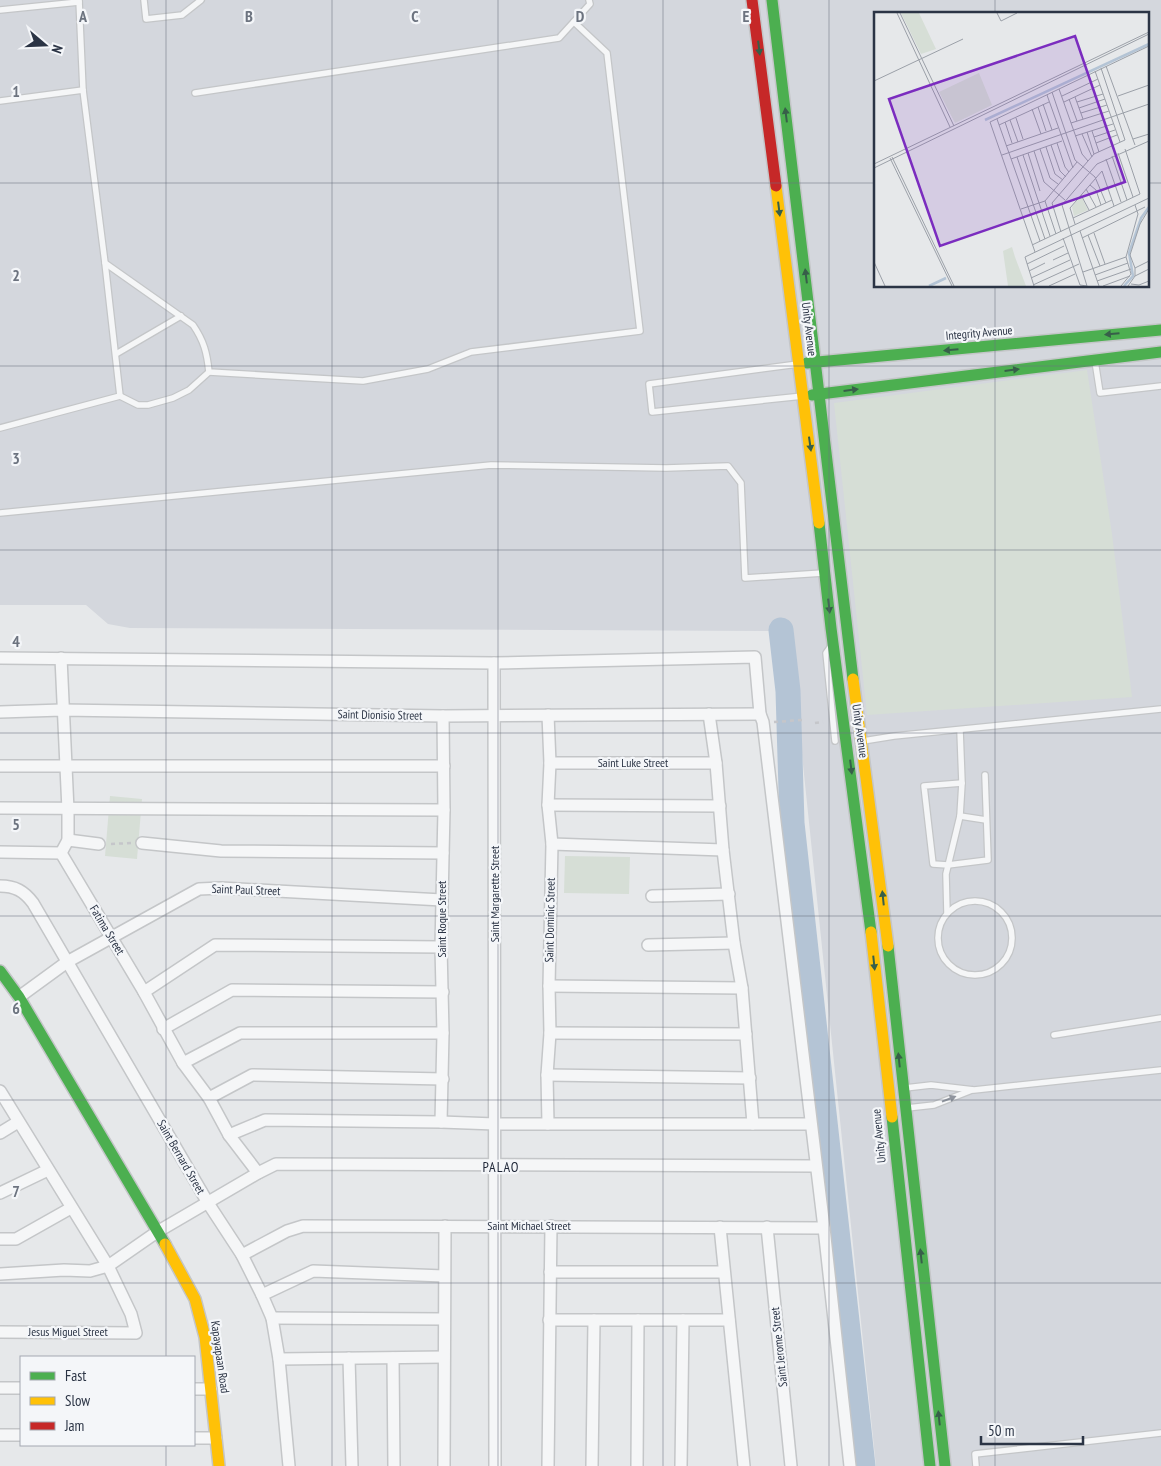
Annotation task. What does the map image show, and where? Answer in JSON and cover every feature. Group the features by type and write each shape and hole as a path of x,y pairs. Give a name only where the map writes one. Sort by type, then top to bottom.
{"street":[{"name":"Unity Avenue","path":"752,0 800,364 833,642 867,894 930,1466"},
{"name":"Unity Avenue","path":"772,0 820,394 846,628 882,894 945,1466"},
{"name":"Integrity Avenue","path":"800,364 1161,330"},
{"path":"803,396 1161,352"},
{"path":"0,658 494,663 755,657 760,714 763,722 815,1166 824,1228 850,1466"},
{"path":"0,852 61,852 68,840 67,767 62,710 61,658"},
{"name":"Saint Margarette Street","path":"494,663 495,1466"},
{"name":"Saint Dionisio Street","path":"0,712 62,710 443,716 760,714"},
{"path":"709,714 716,763 723,850 734,943 742,988 753,1124"},
{"name":"Saint Dominic Street","path":"548,715 550,763 548,805 552,844 548,986 550,1033 547,1074 548,1124"},
{"name":"Saint Roque Street","path":"441,1122 444,1033 441,947 444,810 443,716"},
{"name":"Saint Luke Street","path":"550,763 716,763"},
{"path":"0,766 444,766"},
{"path":"548,805 720,806"},
{"path":"0,808 68,810 444,810"},
{"path":"68,840 99,844"},
{"path":"142,843 221,851 443,853"},
{"path":"552,844 723,850"},
{"name":"Fatima Street","path":"61,852 144,992 183,1063 209,1098 229,1135 258,1173"},
{"name":"Saint Bernard Street","path":"0,886 13,887 28,896 208,1203 242,1255 262,1295 272,1318 279,1359 289,1466"},
{"name":"Saint Paul Street","path":"19,996 67,962 199,890 221,888 442,900"},
{"path":"652,896 729,894"},
{"path":"648,945 734,943"},
{"path":"144,992 214,945 441,947"},
{"name":"Kapayapaan Road","path":"0,971 19,996 191,1292 199,1312 207,1350 219,1466"},
{"path":"548,986 742,988"},
{"path":"164,1029 232,990 443,992"},
{"path":"183,1063 240,1033 444,1033"},
{"path":"550,1033 746,1034"},
{"path":"547,1074 750,1078"},
{"path":"209,1098 252,1075 443,1080"},
{"path":"0,1091 108,1266"},
{"path":"229,1135 265,1120 496,1124 810,1124"},
{"path":"0,1133 18,1122"},
{"path":"0,1274 64,1270 90,1271 108,1266 157,1232 276,1164 815,1166"},
{"path":"0,1193 48,1170"},
{"path":"0,1239 16,1239 71,1208"},
{"name":"Saint Michael Street","path":"242,1255 287,1230 303,1226 824,1228"},
{"path":"444,1466 445,1226"},
{"path":"548,1466 551,1226"},
{"path":"720,1227 744,1466"},
{"name":"Saint Jerome Street","path":"767,1227 791,1466"},
{"name":"Jesus Miguel Street","path":"0,1332 136,1332 131,1314 108,1266"},
{"path":"262,1295 313,1272 444,1276"},
{"path":"550,1272 724,1272"},
{"path":"272,1318 444,1318"},
{"path":"549,1320 729,1320"},
{"path":"592,1466 594,1320"},
{"path":"637,1466 638,1320"},
{"path":"681,1466 683,1320"},
{"path":"279,1359 444,1357"},
{"path":"349,1358 352,1466"},
{"path":"393,1358 394,1466"},
{"path":"0,1388 20,1388"},
{"path":"195,1388 211,1389"},
{"path":"0,1435 20,1435"},
{"path":"195,1438 216,1438"}],"lane":[{"path":"144,0 146,19 182,15 201,0"},
{"path":"195,94 559,38 590,4 589,0"},
{"path":"0,10 79,1 83,90 106,263 120,396"},
{"path":"0,428 120,396 138,405 148,405 173,398 189,390 209,372 363,381 428,369 471,352 640,331 607,53 574,22"},
{"path":"0,101 83,90"},
{"path":"106,263 194,325 203,340 208,356 209,372"},
{"path":"116,354 181,316"},
{"path":"1095,359 1100,393 1161,386"},
{"path":"800,364 649,384 652,412 803,396"},
{"path":"0,513 491,465 666,468 728,466 741,483 746,578 825,573"},
{"path":"833,642 826,653 835,741"},
{"path":"862,741 1161,709"},
{"path":"947,913 959,904 974,901 988,903 1001,911 1009,924 1012,938 1009,953 1001,965 988,973 974,976 951,968 940,951 938,931 947,913 946,874 960,816 962,783 960,730"},
{"path":"962,783 924,786 934,864 948,865 988,860 985,775"},
{"path":"960,816 986,820"},
{"path":"1054,1035 1161,1018"},
{"path":"888,1089 930,1085 974,1090 1161,1070"},
{"path":"890,1108 934,1105 974,1090"},
{"path":"976,1466 975,1454 1161,1433"}],"path":[{"path":"778,721 802,720"},
{"path":"99,844 142,843"}],"shaded area":[{"path":"0,0 1161,0 1161,1466 876,1466 789,630 130,628 108,624 86,605 0,605"},
{"path":"1087,370 1112,534 1132,697 867,715 834,403"},
{"path":"110,796 142,799 137,859 105,856"},
{"path":"565,856 630,857 629,894 564,893"}],"waterway":[{"path":"781,630 788,691 792,823 863,1466"}],"traffic: fast":[{"path":"772,0 853,679"},
{"path":"807,363 1161,330"},
{"path":"812,395 1161,352"},
{"path":"819,523 871,932"},
{"path":"888,946 945,1466"},
{"path":"0,971 19,997 165,1244"},
{"path":"892,1117 930,1466"}],"traffic: slow":[{"path":"776,186 819,523"},
{"path":"853,679 888,946"},
{"path":"871,932 892,1117"},
{"path":"165,1244 195,1299 205,1337 219,1466"}],"traffic: jam":[{"path":"752,0 776,186"}],"district":[{"name":"PALAO","path":"501,1167"}]}
